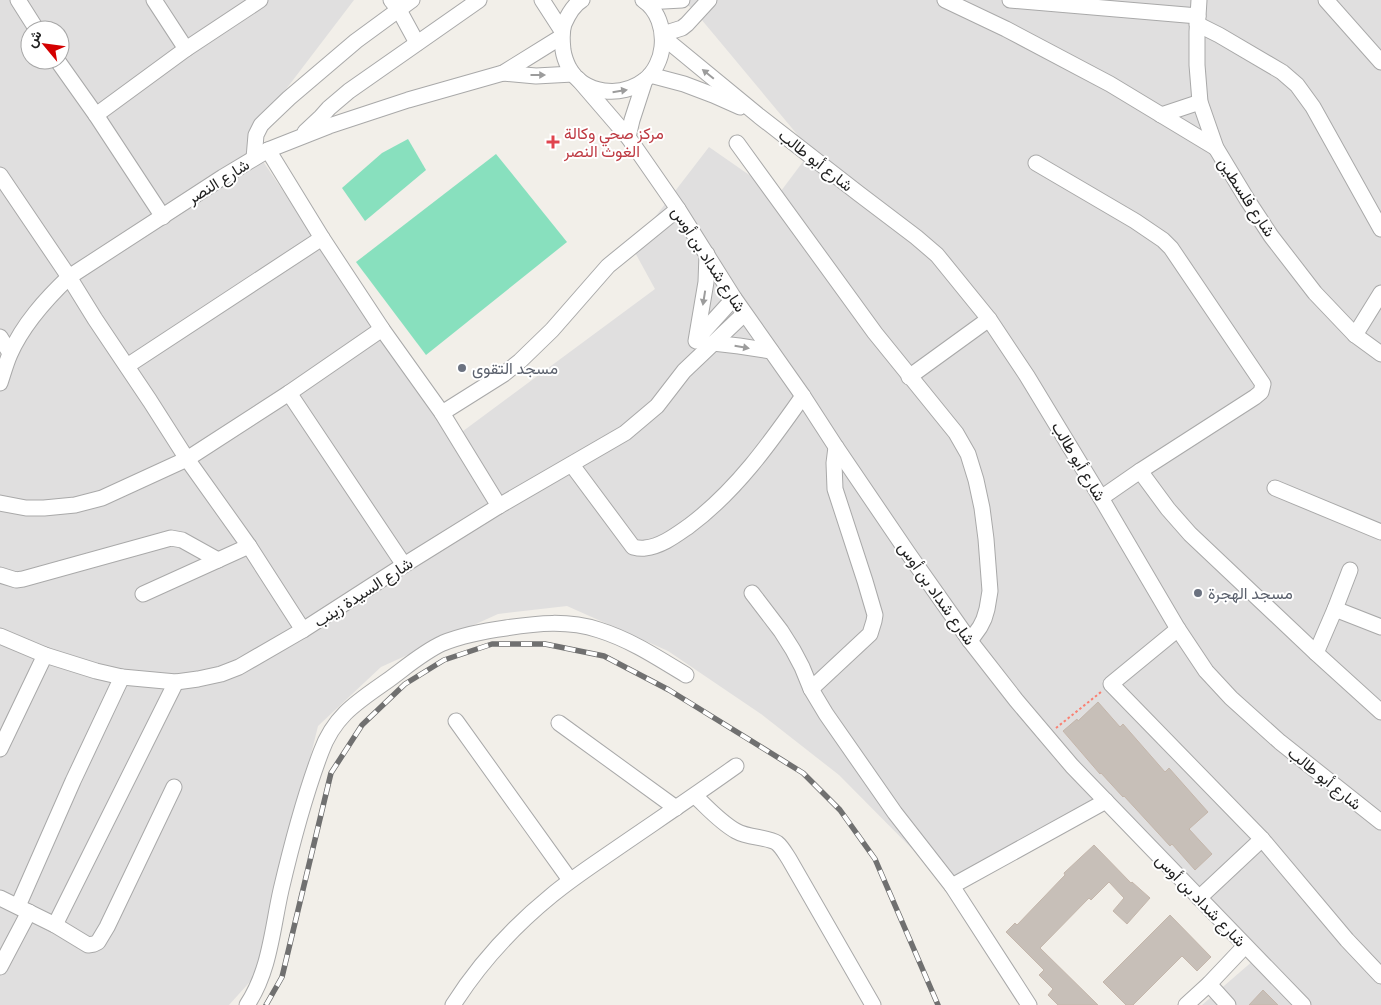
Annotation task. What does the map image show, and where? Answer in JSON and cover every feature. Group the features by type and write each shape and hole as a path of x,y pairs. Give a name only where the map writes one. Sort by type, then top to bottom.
{"street":[{"path":"18,0 31,20"},
{"path":"154,0 186,50"},
{"path":"96,115 186,50 260,0"},
{"path":"254,158 256,135 265,121 395,5 412,0"},
{"path":"300,137 328,108 349,91 479,0"},
{"path":"542,0 562,34"},
{"path":"562,34 568,15 578,2 582,0"},
{"path":"644,1 682,0"},
{"path":"663,36 688,24 709,0"},
{"path":"945,0 1110,84 1216,148"},
{"path":"960,7 978,0"},
{"path":"1010,0 1198,20 1219,35 1282,72 1297,85 1313,107 1381,229"},
{"name":"شارع فلسطين","path":"1199,0 1198,65 1200,102 1216,148 1271,236 1315,293 1355,335 1381,354"},
{"path":"1326,0 1381,62"},
{"path":"628,137 632,120 648,77 661,57 663,36 657,16 644,1"},
{"path":"395,5 417,43"},
{"name":"شارع النصر","path":"0,383 10,353 21,334 36,311 69,277 254,158 300,137 408,100 503,73 562,34"},
{"name":"شارع شداد بن أوس","path":"562,34 564,57 575,76 628,137 678,209 744,314 803,396 908,553 1010,694 1045,736 1106,801 1303,1005"},
{"name":"شارع أبو طالب","path":"663,36 759,116 926,244 958,279 989,319 1027,376 1178,629 1206,671 1231,698 1287,748 1381,822"},
{"path":"64,70 163,217"},
{"name":"شارع النصر","path":"503,73 536,76 575,76"},
{"path":"575,76 593,88 611,92 629,89 648,77"},
{"name":"شارع أبو طالب","path":"648,77 684,84 713,94 759,116"},
{"path":"1161,115 1200,102"},
{"path":"737,143 875,333 944,418 968,454 982,508 990,591 984,619 970,641"},
{"path":"268,150 322,238 382,329 442,413 499,506"},
{"path":"1036,163 1135,221 1163,240 1171,248 1263,384 1262,392 1101,498"},
{"path":"0,175 69,277 187,459 249,546 303,630"},
{"path":"442,413 504,374 520,361 552,330 608,266 678,209"},
{"path":"127,366 322,238"},
{"path":"696,342 706,282 707,254"},
{"path":"1355,335 1381,293"},
{"name":"شارع السيدة زينب","path":"0,636 45,655 122,677 176,682 221,674 239,667 303,630 499,506 625,433 663,400 684,370 696,342 734,298"},
{"name":"شارع السيدة زينب","path":"684,370 744,314"},
{"path":"909,377 989,319"},
{"path":"0,503 26,508 44,508 75,505 102,498 187,459 289,393 382,329"},
{"path":"0,337 10,353"},
{"path":"713,343 771,351"},
{"path":"289,393 404,565"},
{"path":"572,465 634,547 644,549 653,547 672,538 726,495 775,437 803,396"},
{"path":"811,689 870,634 875,615 838,503 834,471 836,447"},
{"path":"1140,471 1168,509 1190,534 1381,712"},
{"path":"1275,488 1381,532"},
{"path":"0,575 16,580 23,579 172,538 182,540 218,560"},
{"path":"143,594 249,546"},
{"path":"1316,653 1350,570"},
{"path":"752,593 781,630 826,714 895,813 952,886 1029,1005"},
{"path":"1335,609 1381,627"},
{"path":"247,1005 256,991 269,954 290,853 305,800 322,750 338,720 346,711 410,664 443,644 480,632 548,623 584,626 616,636 650,652 686,675"},
{"path":"1178,629 1111,684 1262,839 1347,940 1381,976"},
{"path":"0,749 45,655"},
{"path":"0,967 73,781 122,677"},
{"path":"54,925 176,682"},
{"path":"456,721 570,880"},
{"path":"559,723 676,808"},
{"path":"453,1005 472,976 517,926 551,895 736,766"},
{"path":"0,898 88,944 98,942 174,787"},
{"path":"695,796 724,823 737,832 774,841 779,845 873,1005"},
{"path":"952,886 1106,801"},
{"path":"1200,898 1262,839"},
{"path":"1186,1005 1245,946"},
{"path":"1209,984 1228,1005"}],"path":[{"path":"1045,736 1111,684"}],"shaded area":[{"path":"0,0 354,0 248,139 451,440 655,289 632,247 709,147 778,195 811,151 696,13 683,0 1381,0 1381,1005 1202,1005 1262,953 1114,805 945,882 839,775 761,714 668,651 567,606 498,614 381,667 318,726 257,974 229,1005 0,1005"}],"green space":[{"path":"408,139 426,170 365,221 342,188 382,153"},
{"path":"496,154 567,242 426,355 356,262"}],"building":[{"path":"1098,702 1120,727 1123,724 1165,772 1169,768 1208,812 1189,829 1212,854 1195,870 1172,844 1170,846 1124,796 1100,774 1063,731 1077,719 1078,721"},
{"path":"1094,845 1131,883 1150,898 1127,924 1113,911 1124,898 1109,882 1091,900 1089,898 1040,948 1098,1005 1058,1005 1048,995 1053,989 1039,975 1044,970 1006,932 1015,923 1017,925 1065,875 1064,873"},
{"path":"1170,915 1211,957 1197,971 1182,956 1133,1005 1126,1005 1103,982"},
{"path":"1263,990 1278,1005 1249,1005"}],"railway":[{"path":"266,1005 282,977 331,773 362,725 405,684 444,660 492,644 545,644 604,656 669,690 803,773 840,810 875,859 938,1005"}],"place":[{"name":"مركز صحي وكالة الغوث النصر","path":"553,142"},
{"name":"مسجد التقوى","path":"462,368"},
{"name":"مسجد الهجرة","path":"1198,593"}]}
